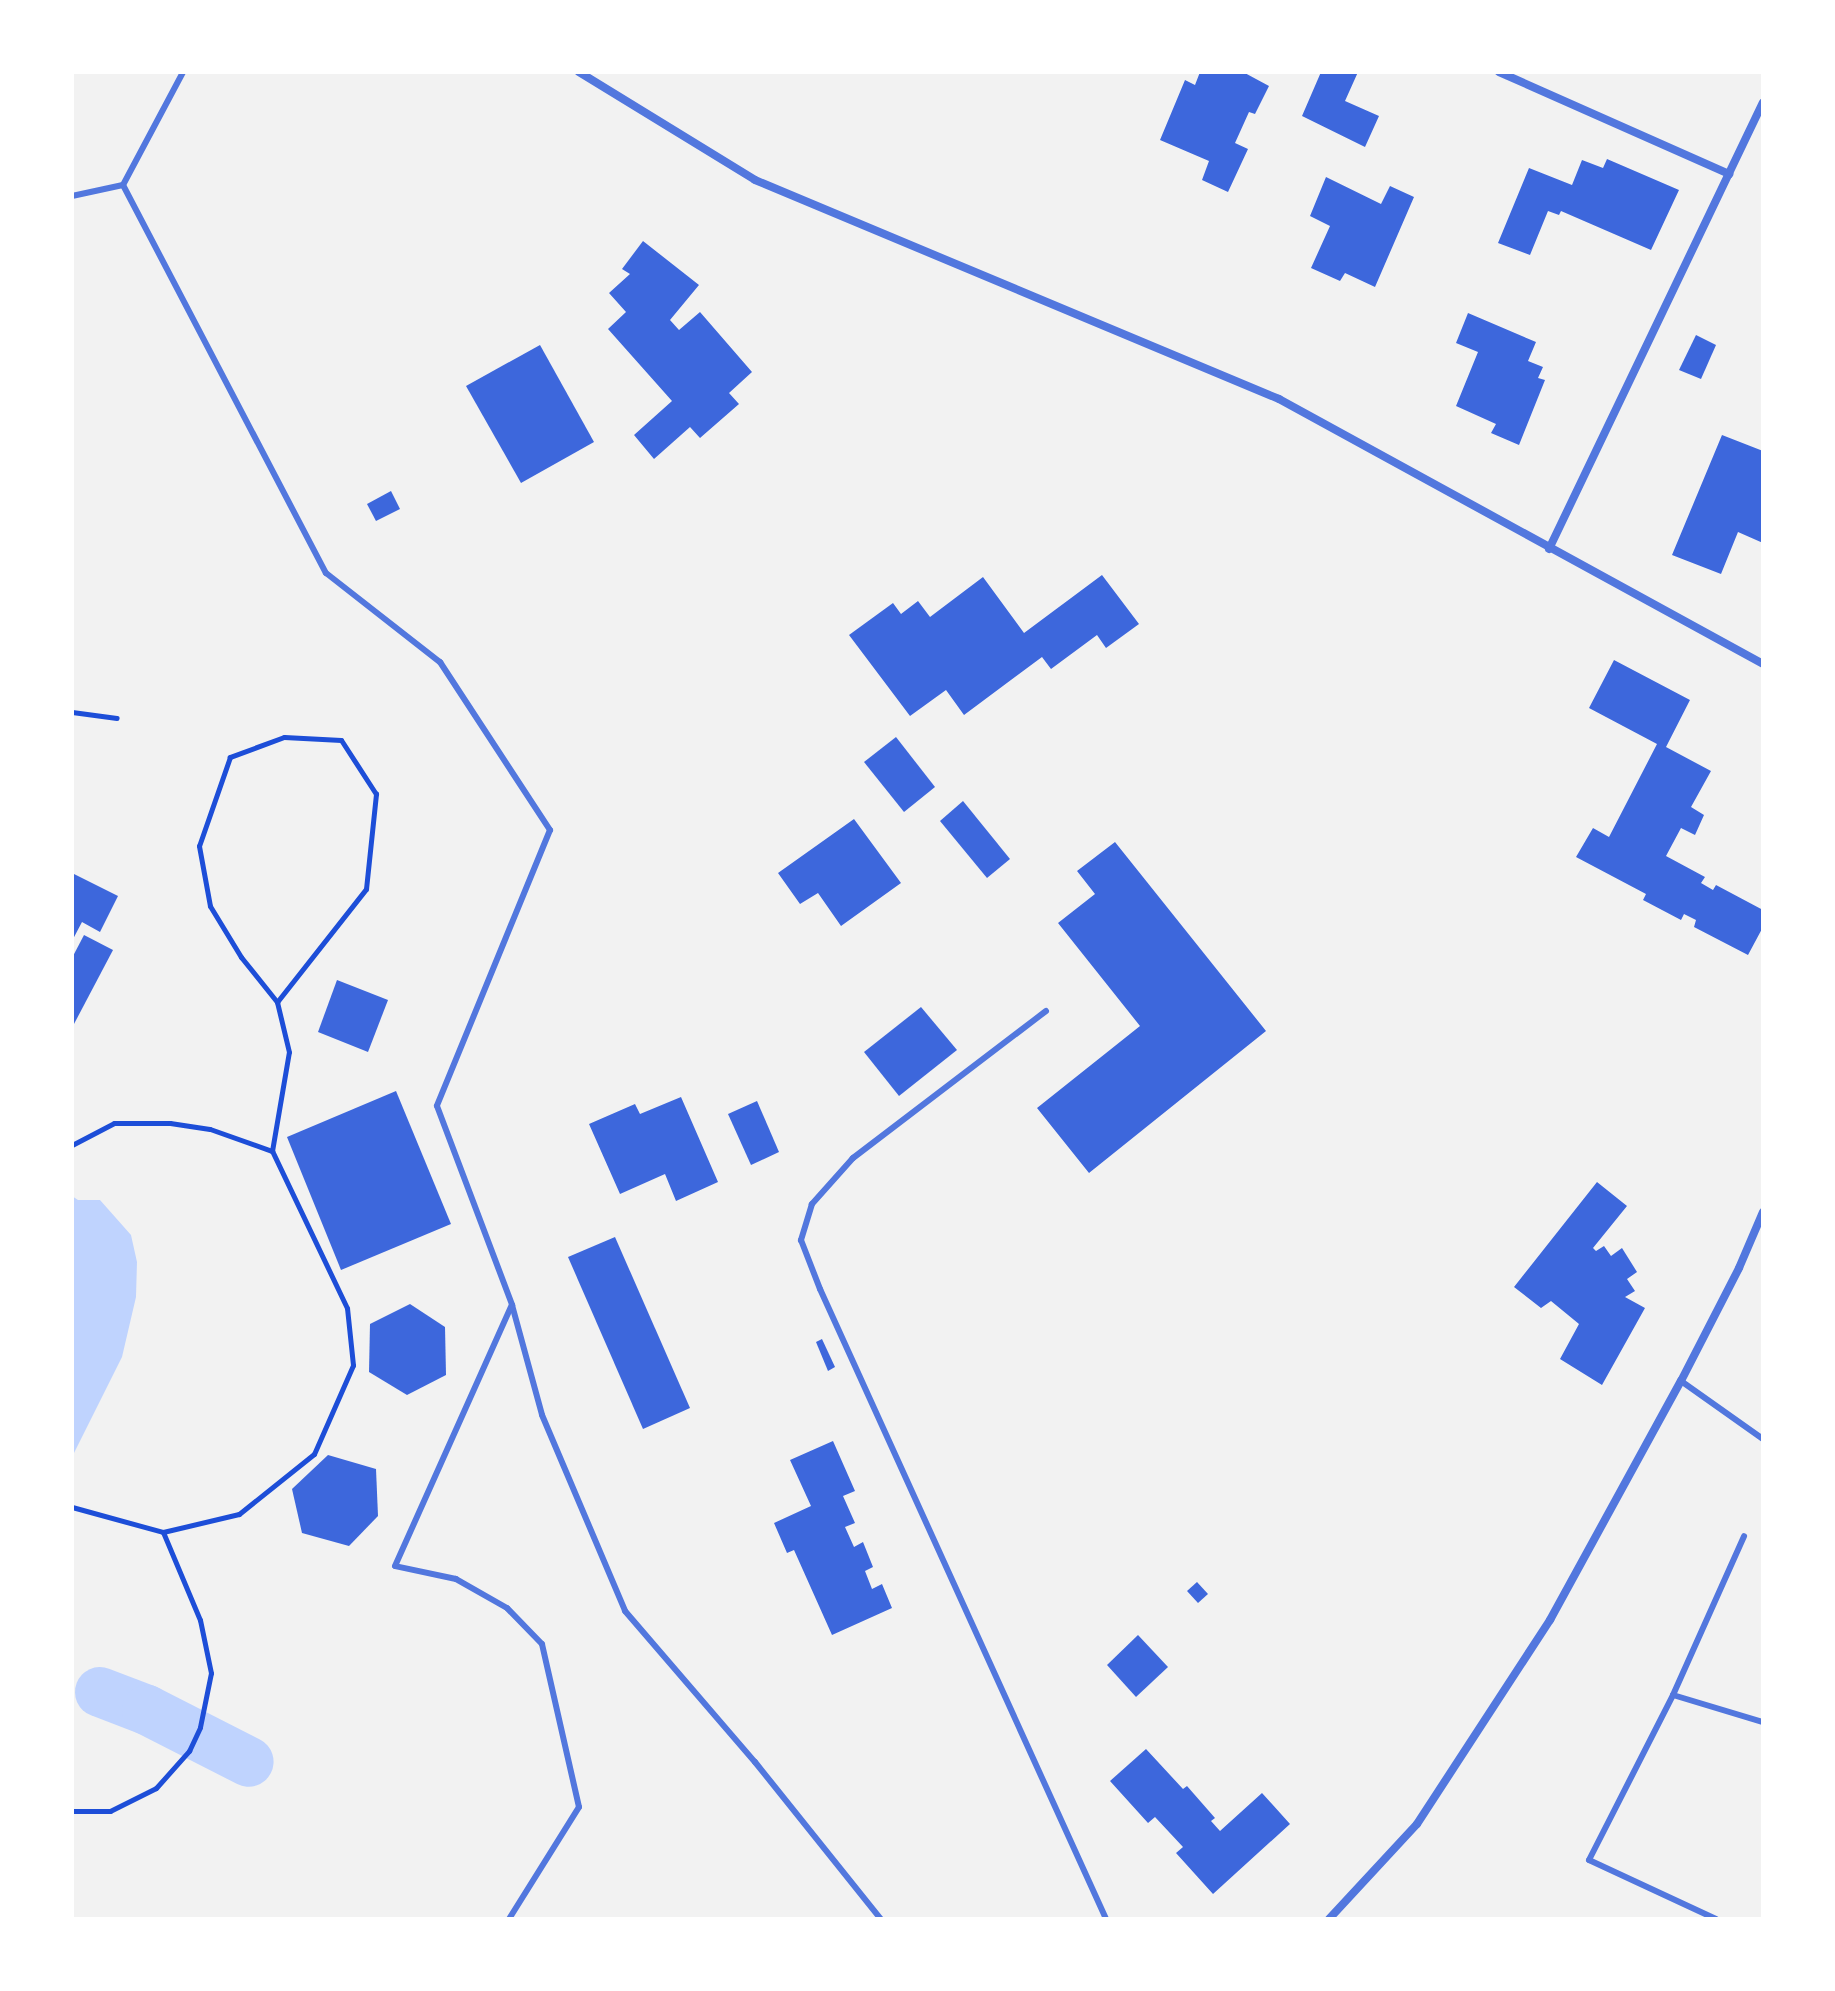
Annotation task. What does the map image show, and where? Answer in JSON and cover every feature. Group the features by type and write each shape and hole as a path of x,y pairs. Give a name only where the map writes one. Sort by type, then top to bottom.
{"street":[{"path":"579,72 755,180 1279,399 1763,664"},
{"path":"1499,72 1729,174"},
{"path":"1549,549 1763,103"},
{"path":"1329,1919 1417,1824 1550,1620 1681,1381 1739,1268 1763,1212"}],"lane":[{"path":"72,196 123,185 183,72"},
{"path":"123,185 326,573 440,662 550,830 437,1106 512,1305 542,1415 625,1611 755,1762 881,1919"},
{"path":"1046,1011 853,1158 812,1204 801,1240 820,1289 1106,1919"},
{"path":"509,1919 579,1807 542,1644 507,1608 456,1579 395,1566 512,1305"},
{"path":"1681,1381 1763,1439"},
{"path":"1716,1919 1589,1860 1673,1695 1744,1536"},
{"path":"1673,1695 1763,1722"}],"path":[{"path":"72,712 117,718"},
{"path":"72,1507 163,1532 239,1514 314,1454 353,1365 347,1308 272,1151 289,1052 277,1002 241,957 210,906 199,846 230,757 284,737 341,740 376,794 366,889 277,1002"},
{"path":"72,1145 114,1123 170,1123 210,1129 272,1151"},
{"path":"72,1811 110,1811 156,1788 189,1751 200,1727 211,1673 200,1620 163,1532"}],"water":[{"path":"72,1196 78,1200 100,1200 131,1235 137,1262 136,1297 122,1357 72,1457"}],"building":[{"path":"1200,72 1243,72 1269,86 1255,114 1249,112 1235,143 1248,149 1228,192 1202,180 1209,161 1160,140 1185,80 1195,85"},
{"path":"1321,72 1358,72 1345,101 1379,116 1365,147 1302,116"},
{"path":"1607,159 1679,190 1651,250 1561,211 1559,215 1548,211 1530,255 1498,243 1529,168 1572,185 1582,160 1603,168"},
{"path":"1326,177 1381,204 1390,186 1414,197 1375,287 1345,273 1340,281 1311,268 1330,226 1310,216"},
{"path":"643,241 699,285 670,320 679,330 700,312 752,372 729,393 739,404 700,438 690,427 654,459 634,435 672,401 608,329 626,312 609,293 630,274 622,269"},
{"path":"1468,313 1536,342 1528,361 1543,367 1538,378 1545,380 1519,445 1491,433 1496,424 1456,406 1478,352 1456,343"},
{"path":"1696,335 1716,345 1701,379 1679,370"},
{"path":"540,345 594,442 521,483 466,386"},
{"path":"1722,435 1763,451 1763,543 1738,532 1721,574 1672,555"},
{"path":"391,491 400,509 376,521 367,504"},
{"path":"1102,575 1139,624 1106,648 1097,635 1051,669 1042,657 964,715 946,690 910,716 849,635 893,603 901,614 918,601 930,617 983,577 1024,633"},
{"path":"1614,660 1690,700 1666,747 1711,771 1691,807 1704,815 1695,835 1681,828 1666,856 1705,877 1701,883 1713,890 1716,885 1763,910 1763,927 1748,955 1694,927 1696,920 1684,914 1681,920 1643,900 1646,894 1576,857 1593,828 1609,837 1657,744 1589,708"},
{"path":"896,737 935,787 904,812 864,762"},
{"path":"963,801 1010,859 987,878 940,821"},
{"path":"854,819 901,883 841,926 818,893 800,904 778,873"},
{"path":"1115,842 1266,1031 1089,1173 1037,1108 1140,1026 1058,923 1095,894 1077,871"},
{"path":"72,873 118,896 100,932 82,922 72,941"},
{"path":"84,935 113,950 74,1024 72,958"},
{"path":"337,980 388,1000 368,1052 318,1032"},
{"path":"921,1007 957,1050 899,1096 864,1052"},
{"path":"396,1091 451,1224 341,1270 287,1137"},
{"path":"681,1097 718,1182 676,1201 665,1174 620,1194 589,1124 635,1104 640,1114"},
{"path":"757,1101 779,1152 751,1165 728,1114"},
{"path":"1597,1182 1627,1206 1593,1248 1596,1251 1604,1246 1611,1256 1622,1248 1637,1272 1627,1279 1635,1291 1625,1297 1645,1308 1602,1385 1560,1359 1579,1324 1551,1301 1541,1308 1514,1287"},
{"path":"615,1237 690,1408 643,1429 568,1257"},
{"path":"410,1304 445,1327 446,1375 407,1395 369,1372 370,1324"},
{"path":"822,1339 835,1367 828,1371 816,1342"},
{"path":"833,1441 855,1491 843,1496 855,1523 845,1527 854,1547 863,1542 873,1567 865,1571 872,1589 882,1584 892,1608 832,1635 794,1550 787,1553 774,1523 811,1506 790,1460"},
{"path":"328,1455 376,1469 378,1516 349,1546 302,1533 292,1489"},
{"path":"1197,1582 1208,1594 1198,1603 1187,1591"},
{"path":"1138,1635 1168,1667 1136,1697 1107,1665"},
{"path":"1146,1749 1183,1789 1187,1786 1215,1818 1211,1821 1220,1831 1262,1793 1290,1824 1213,1894 1176,1853 1183,1847 1155,1817 1148,1823 1110,1781"}],"waterway":[{"path":"100,1692 147,1710 249,1762"}]}
